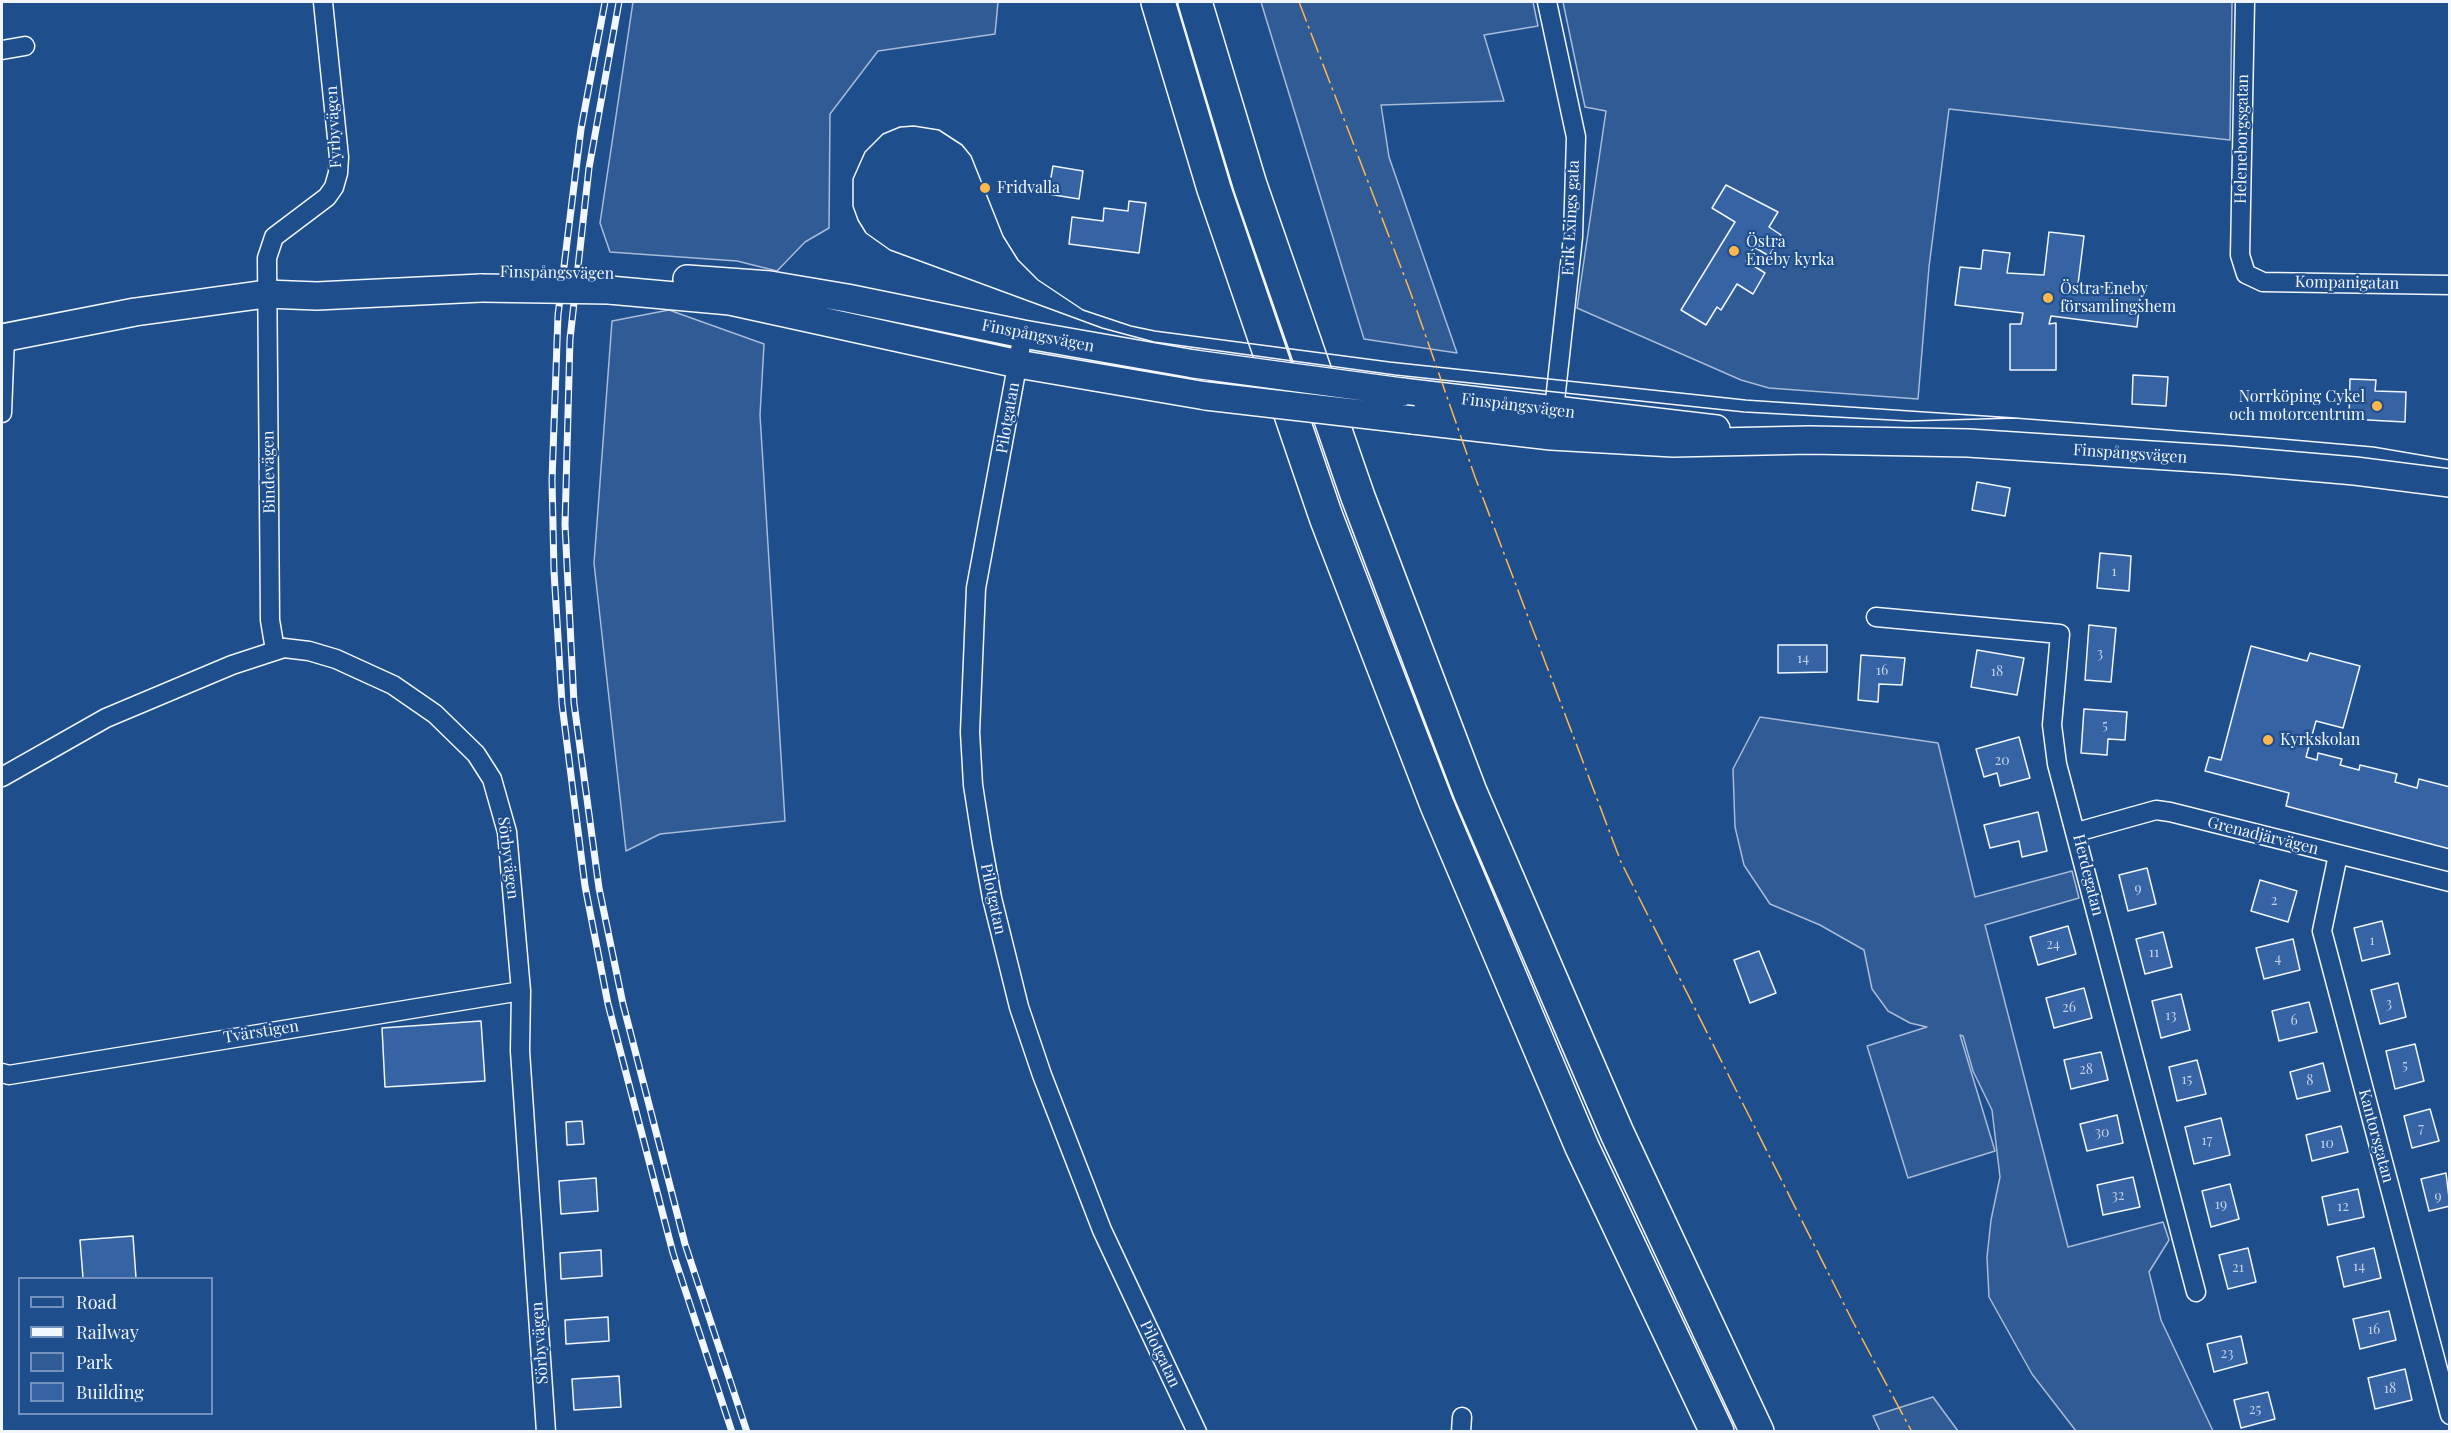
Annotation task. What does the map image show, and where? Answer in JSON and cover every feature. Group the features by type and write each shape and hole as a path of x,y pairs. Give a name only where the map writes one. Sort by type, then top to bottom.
{"highway":[{"path":"1158,2 1214,189 1326,517 1437,805 1582,1147 1717,1431"},
{"path":"1195,2 1250,185 1346,464 1470,792 1617,1133 1757,1431"}],"main road":[{"name":"Finspångsvägen","path":"3,337 123,314 266,294 317,296 480,280 770,285 1023,334 1194,364 1402,392 1552,423"},
{"name":"Finspångsvägen","path":"607,281 730,301 1018,364 1206,396 1413,420 1552,423 1809,440 1968,442 2297,466 2450,483"}],"street":[{"name":"Fyrbyvägen","path":"266,294 267,258 274,237 327,197 334,187 338,173 339,157 323,2"},
{"name":"Erik Exings gata","path":"1547,2 1576,137 1573,237 1552,423"},
{"name":"Heleneborgsgatan","path":"2245,2 2240,255 2246,274"},
{"path":"2,50 25,46"},
{"name":"Kompanigatan","path":"2246,274 2263,282 2450,285"},
{"name":"Bindevägen","path":"266,294 270,620 275,650"},
{"name":"Pilotgatan","path":"1023,334 976,588 972,638 970,732 973,785 982,843 992,898 1020,1007 1047,1086 1102,1230 1197,1431"},
{"path":"2,412 3,337"},
{"name":"Herdegatan","path":"1876,617 2060,634 2052,725 2057,764 2077,832 2196,1292"},
{"name":"Sörbyvägen","path":"2,777 106,718 275,650 309,651 336,658 393,685 435,714 476,754 492,779 507,832 521,991 520,1051 546,1431"},
{"name":"Grenadjärvägen","path":"2077,832 2156,810 2450,882"},
{"name":"Kantorsgatan","path":"2338,855 2322,931 2450,1415"},
{"name":"Tvärstigen","path":"2,1073 9,1075 521,991"}],"green space":[{"path":"633,2 998,2 995,34 878,51 830,114 829,228 805,242 777,271 737,261 610,252 600,223"},
{"path":"1261,2 1533,2 1538,26 1484,35 1504,101 1381,105 1389,157 1457,353 1364,339"},
{"path":"1563,2 2232,2 2230,140 1949,109 1929,267 1918,399 1769,388 1741,380 1577,308 1606,111 1585,107"},
{"path":"669,310 764,344 760,415 785,821 660,834 626,851 594,563 612,321"},
{"path":"1760,717 1938,743 1975,897 2072,871 2079,898 1985,925 2068,1247 2163,1222 2169,1240 2149,1272 2161,1320 2213,1431 2076,1431 2032,1374 1989,1297 1987,1257 1991,1220 2000,1177 1992,1110 1973,1071 1963,1036 1960,1035 1995,1151 1908,1178 1867,1046 1927,1027 1910,1023 1888,1011 1872,989 1864,950 1820,925 1770,904 1744,865 1735,827 1733,769"},
{"path":"1933,1397 1958,1431 1880,1431 1873,1416"}],"building":[{"path":"1053,166 1083,171 1079,199 1048,194"},
{"name":"Östra Eneby kyrka","path":"1726,185 1778,212 1769,227 1781,235 1769,256 1754,247 1746,261 1765,273 1753,294 1737,284 1721,310 1717,307 1706,325 1681,310 1735,222 1712,208"},
{"path":"1129,201 1146,203 1139,253 1069,244 1072,217 1103,221 1104,208 1128,211"},
{"name":"Östra Eneby församlingshem","path":"2049,232 2084,236 2078,284 2141,291 2137,327 2051,316 2049,324 2056,323 2056,370 2010,370 2010,324 2021,324 2023,313 1955,305 1960,267 1981,269 1983,250 2010,253 2007,273 2044,275"},
{"path":"2133,375 2168,377 2166,406 2132,404"},
{"name":"Norrköping Cykel och motorcentrum","path":"2350,379 2376,380 2375,391 2406,392 2405,422 2349,419"},
{"path":"1977,482 2010,488 2005,516 1972,510"},
{"path":"2100,553 2131,556 2129,591 2097,588"},
{"path":"2089,625 2116,628 2111,682 2085,680"},
{"path":"1778,645 1827,645 1827,672 1778,673"},
{"name":"Kyrkskolan","path":"2251,646 2307,661 2310,653 2360,666 2343,728 2316,721 2306,757 2317,760 2318,753 2342,759 2340,765 2359,770 2360,765 2397,774 2395,782 2417,788 2419,779 2450,787 2450,849 2286,806 2289,793 2205,771 2209,757 2221,760"},
{"path":"1977,650 2024,658 2017,695 1971,687"},
{"path":"1861,655 1905,658 1902,685 1879,684 1878,702 1858,700"},
{"path":"2084,709 2127,712 2125,740 2108,739 2107,755 2081,753"},
{"path":"2019,737 2030,778 2000,786 1997,773 1984,777 1976,749"},
{"path":"2038,812 2047,851 2022,857 2019,841 1990,848 1984,825"},
{"path":"2147,868 2156,904 2128,911 2119,875"},
{"path":"2260,880 2297,891 2288,922 2251,911"},
{"path":"2382,921 2390,954 2362,961 2354,928"},
{"path":"2068,926 2076,954 2038,965 2030,937"},
{"path":"2163,932 2172,967 2145,974 2136,939"},
{"path":"2293,939 2300,970 2264,979 2256,948"},
{"path":"1759,951 1776,993 1750,1003 1734,960"},
{"path":"2398,983 2406,1017 2380,1024 2371,990"},
{"path":"2084,988 2092,1018 2054,1028 2046,998"},
{"path":"2181,994 2190,1030 2161,1038 2152,1001"},
{"path":"2309,1002 2317,1032 2279,1041 2272,1011"},
{"path":"481,1021 485,1081 385,1087 382,1028"},
{"path":"2415,1044 2424,1081 2395,1089 2386,1051"},
{"path":"2101,1052 2108,1080 2071,1089 2064,1060"},
{"path":"2197,1060 2206,1094 2177,1101 2169,1067"},
{"path":"2323,1063 2330,1091 2297,1099 2290,1072"},
{"path":"2430,1109 2439,1141 2412,1148 2404,1116"},
{"path":"2117,1115 2123,1143 2087,1151 2080,1124"},
{"path":"2221,1118 2230,1155 2194,1164 2185,1127"},
{"path":"582,1121 584,1144 567,1145 566,1122"},
{"path":"2341,1126 2348,1152 2312,1161 2306,1135"},
{"path":"2446,1173 2450,1206 2429,1211 2421,1179"},
{"path":"2133,1177 2140,1207 2103,1215 2097,1185"},
{"path":"596,1178 598,1211 561,1214 559,1181"},
{"path":"2230,1184 2239,1219 2211,1227 2202,1191"},
{"path":"2358,1189 2364,1217 2328,1225 2322,1197"},
{"path":"133,1236 136,1277 83,1277 80,1240"},
{"path":"2248,1248 2256,1282 2228,1289 2219,1255"},
{"path":"2374,1248 2381,1278 2344,1287 2337,1257"},
{"path":"601,1250 602,1276 561,1279 560,1253"},
{"path":"2389,1311 2396,1340 2360,1349 2353,1319"},
{"path":"608,1317 609,1341 566,1344 565,1320"},
{"path":"2241,1336 2247,1363 2214,1372 2207,1344"},
{"path":"2405,1369 2412,1400 2375,1409 2368,1378"},
{"path":"619,1376 621,1407 574,1410 572,1379"},
{"path":"2268,1392 2275,1419 2241,1428 2234,1400"}],"tram line":[{"path":"2015,418 1909,421 1744,412 1395,375 1154,342 1102,328 890,250 866,233 858,220 853,206 853,179 865,152 883,134 900,127 914,126 939,130 962,145 971,156 1003,236 1018,260 1038,280 1083,310 1131,326 1155,331 1390,362 1746,400 2015,418 2271,438 2374,447 2450,460"}],"railway":[{"path":"605,2 581,129 558,315 552,480 554,571 562,704 585,886 608,1004 673,1253 732,1432"},
{"path":"619,2 589,168 570,339 565,525 574,703 599,888 623,1004 685,1244 747,1432"}],"power":[{"path":"1299,2 1410,291 1475,477 1621,862 1852,1320 1912,1432"}],"place":[{"name":"Fridvalla","path":"985,188"},
{"name":"Östra Eneby kyrka","path":"1734,251"},
{"name":"Östra Eneby församlingshem","path":"2048,298"},
{"name":"Norrköping Cykel och motorcentrum","path":"2377,406"},
{"name":"Kyrkskolan","path":"2268,740"}]}
